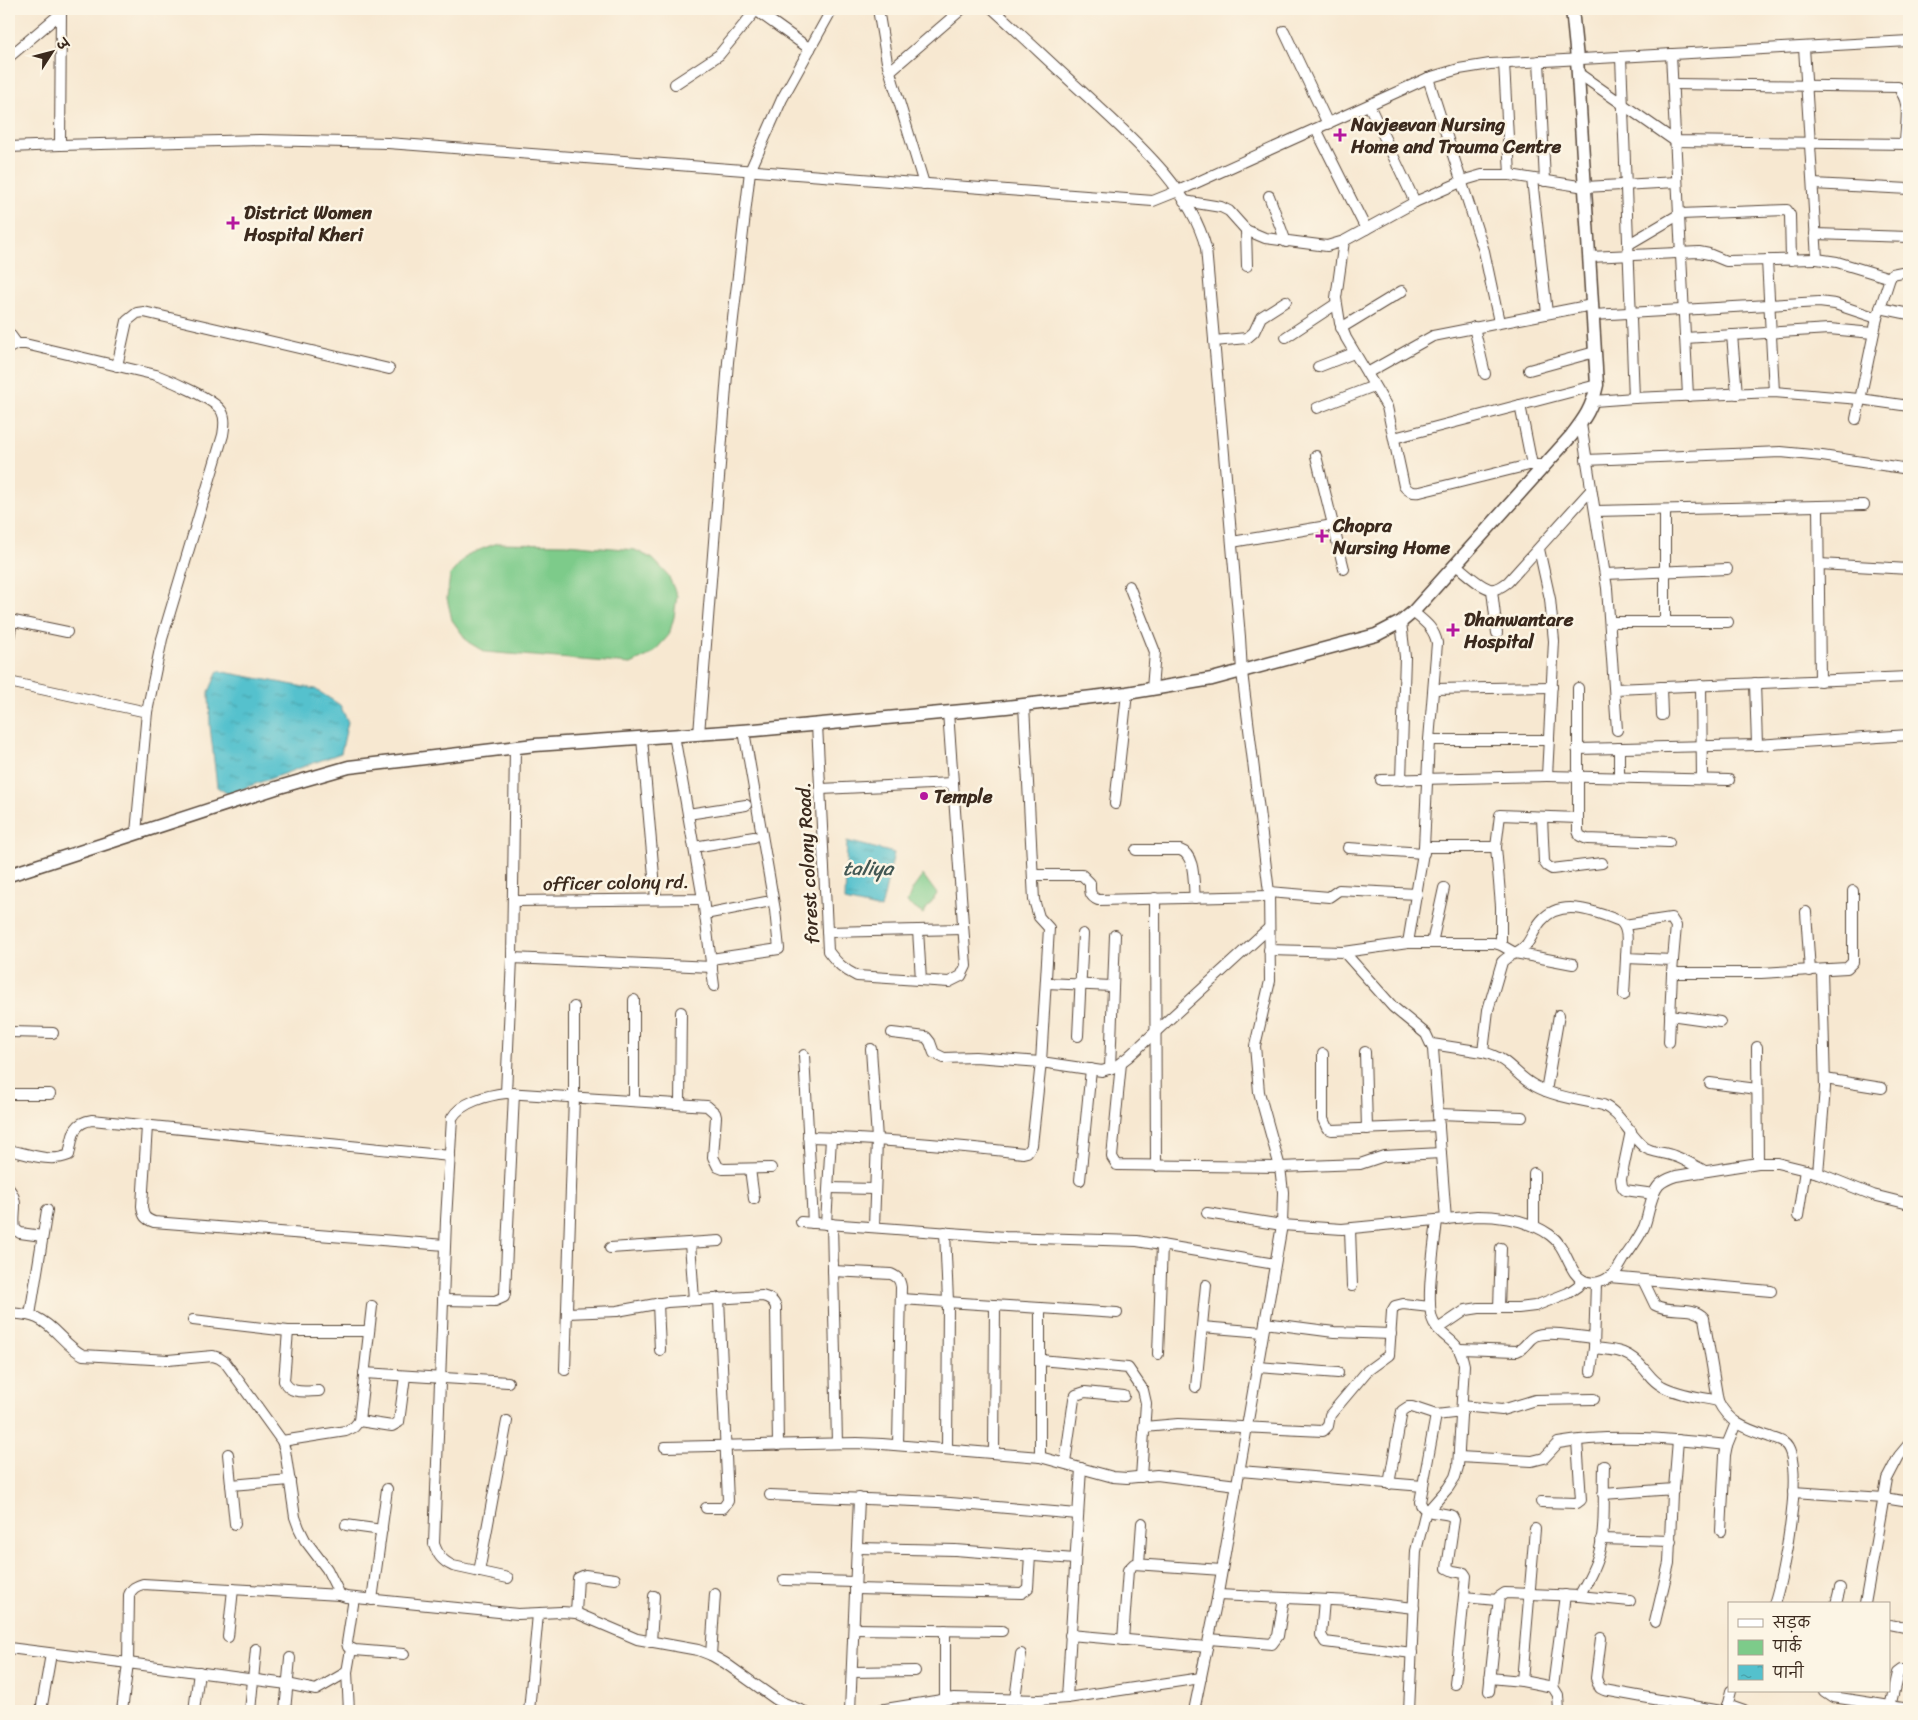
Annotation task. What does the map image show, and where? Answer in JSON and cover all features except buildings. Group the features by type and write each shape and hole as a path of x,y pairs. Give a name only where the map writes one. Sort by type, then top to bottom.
{"street":[{"path":"675,84 719,55 755,9 810,49"},
{"path":"699,734 728,362 750,171 782,100 832,9"},
{"path":"878,9 890,71 924,184"},
{"path":"890,71 962,9"},
{"path":"996,9 1141,147 1178,192 1194,215 1202,232 1206,248 1242,672 1269,894 1270,981 1254,1046 1258,1092 1280,1167 1283,1192 1282,1225 1240,1470 1218,1594 1194,1711"},
{"path":"9,874 276,788 349,767 515,747 744,731 1024,705 1128,692 1242,672 1376,635 1400,622 1413,612 1456,565 1539,465 1581,424 1594,401 1597,385 1593,310 1578,73 1572,9"},
{"path":"9,57 61,11"},
{"path":"60,145 61,11"},
{"path":"1284,32 1328,124"},
{"path":"9,147 260,140 388,143 1153,200 1178,192 1428,78 1459,69 1504,63 1909,41"},
{"path":"1804,47 1817,259"},
{"path":"1671,54 1688,396"},
{"path":"1621,57 1634,398"},
{"path":"1539,61 1545,181"},
{"path":"1504,63 1510,175"},
{"path":"1578,73 1675,141 1907,144 1906,105 1900,89 1673,84"},
{"path":"1428,78 1484,251 1499,322"},
{"path":"1369,105 1415,202"},
{"path":"1316,129 1366,229"},
{"path":"1184,201 1221,207 1229,211 1246,230 1265,238 1327,246 1344,241 1415,202 1482,175 1510,175 1585,187 1677,182"},
{"path":"1532,179 1548,313"},
{"path":"1813,184 1909,189"},
{"path":"1269,196 1286,242"},
{"path":"1629,244 1680,214 1787,210 1790,215 1791,260"},
{"path":"1246,230 1247,266"},
{"path":"1815,234 1909,237"},
{"path":"1344,241 1336,304 1342,328 1354,353 1387,407 1404,486 1414,493 1539,465"},
{"path":"1589,257 1704,252 1726,261 1817,259 1837,262 1890,278"},
{"path":"1767,260 1774,392"},
{"path":"1856,419 1878,313 1890,278 1896,272 1909,274"},
{"path":"1342,328 1402,291"},
{"path":"1214,342 1247,338 1254,332 1261,317 1286,301"},
{"path":"1367,373 1433,336 1548,313 1593,310 1631,312 1819,302 1878,313 1909,314"},
{"path":"1286,337 1336,304"},
{"path":"117,366 128,321 137,313 144,312 389,368"},
{"path":"1474,327 1485,374"},
{"path":"1684,338 1829,329 1874,333"},
{"path":"9,333 13,346 25,344 171,380 216,404 222,411 225,422 223,435 162,639 147,712 136,833"},
{"path":"1732,335 1737,394"},
{"path":"1529,370 1595,352"},
{"path":"1318,367 1354,353"},
{"path":"1394,438 1597,385"},
{"path":"1317,408 1374,386"},
{"path":"1594,401 1774,392 1909,406"},
{"path":"1520,405 1539,465"},
{"path":"1581,424 1610,622 1617,730"},
{"path":"1586,460 1781,452 1909,469"},
{"path":"1316,456 1344,569"},
{"path":"1456,565 1486,588 1492,590 1508,582 1591,490"},
{"path":"1595,511 1864,505"},
{"path":"1818,506 1820,681"},
{"path":"1665,510 1665,622"},
{"path":"1232,542 1333,525"},
{"path":"1539,548 1553,624 1554,641 1547,776"},
{"path":"1819,564 1909,569"},
{"path":"1604,574 1727,570"},
{"path":"1129,586 1155,652 1152,688"},
{"path":"1492,590 1496,633"},
{"path":"1408,944 1424,850 1429,740 1437,644 1435,633 1428,624 1413,612"},
{"path":"9,638 10,620 67,632"},
{"path":"1400,622 1405,657 1401,780"},
{"path":"1610,622 1728,622"},
{"path":"1615,689 1909,677"},
{"path":"9,682 147,712"},
{"path":"1754,683 1757,745"},
{"path":"1702,685 1702,779"},
{"path":"1434,689 1552,687"},
{"path":"1661,687 1662,714"},
{"path":"1578,688 1578,831 1583,838 1669,842"},
{"path":"1115,804 1128,692"},
{"path":"808,1138 877,1139 1027,1152 1032,1145 1041,1062 1049,928 1039,917 1036,909 1024,705"},
{"name":"forest colony Road.","path":"817,724 828,951 837,963 857,976 950,982 962,976 966,966 948,712"},
{"path":"512,958 711,963 779,949 775,910 744,731"},
{"name":"officer colony rd.","path":"513,901 703,899 674,735"},
{"path":"1577,749 1757,745 1909,735"},
{"path":"642,738 656,899"},
{"path":"1429,740 1549,740"},
{"path":"443,1300 495,1301 504,1297 505,1293 515,747"},
{"path":"1618,748 1619,778"},
{"path":"1381,780 1547,776 1729,780"},
{"path":"821,789 953,783"},
{"path":"688,814 746,804"},
{"path":"1501,944 1501,906 1496,847 1500,816 1578,818"},
{"path":"1542,817 1544,862 1546,866 1552,869 1602,863"},
{"path":"694,847 754,837"},
{"path":"1348,848 1424,850 1496,847"},
{"path":"1136,850 1180,850 1186,852 1190,857 1194,898"},
{"path":"1033,876 1082,875 1090,882 1090,893 1093,898 1098,900 1269,894 1329,897 1339,890 1417,894"},
{"path":"1432,943 1444,888"},
{"path":"1672,973 1752,973 1847,968 1853,962 1853,891"},
{"path":"1155,898 1156,1166"},
{"path":"703,899 714,986"},
{"path":"705,914 766,902"},
{"path":"1483,1052 1488,1010 1500,969 1507,957 1527,944 1540,922 1555,911 1576,908 1586,909 1624,924 1626,930 1624,995"},
{"path":"1806,912 1810,970"},
{"path":"1624,924 1671,918 1676,926 1668,1042"},
{"path":"892,1033 926,1037 934,1053 944,1058 975,1056 1041,1062 1102,1071 1110,1069 1121,1063 1156,1032 1269,928"},
{"path":"828,932 963,929"},
{"path":"918,930 921,980"},
{"path":"1078,1036 1083,934"},
{"path":"1110,1069 1115,935"},
{"path":"1269,950 1344,952 1408,944 1494,943 1501,944 1515,953 1573,964"},
{"path":"1344,952 1393,1008 1426,1034 1432,1044 1441,1153 1442,1220 1430,1307 1433,1322 1460,1349 1464,1365 1459,1457 1455,1477 1428,1511 1416,1552 1409,1711"},
{"path":"1626,958 1673,960"},
{"path":"1818,1173 1825,1079 1822,970"},
{"path":"1046,983 1112,986"},
{"path":"634,1000 634,1100"},
{"path":"565,1370 574,1097 574,1007"},
{"path":"680,1103 681,1012"},
{"path":"1546,1091 1559,1015"},
{"path":"1670,1015 1720,1022"},
{"path":"9,1032 53,1033"},
{"path":"1432,1044 1483,1052 1503,1059 1526,1080 1546,1091 1603,1105 1611,1109 1644,1147 1676,1156 1705,1172"},
{"path":"1757,1047 1758,1164"},
{"path":"871,1049 877,1139 874,1227"},
{"path":"1365,1052 1367,1129"},
{"path":"1323,1054 1324,1124 1327,1128 1332,1130 1439,1126"},
{"path":"804,1056 813,1223"},
{"path":"1121,1063 1112,1157 1118,1165 1280,1167 1360,1164 1384,1156 1441,1153"},
{"path":"1080,1180 1091,1069"},
{"path":"1825,1079 1882,1088"},
{"path":"1710,1083 1757,1089"},
{"path":"508,1578 445,1563 439,1557 434,1544 445,1245 452,1118 456,1111 463,1106 510,1093 707,1106 715,1113 716,1117 712,1157 718,1167 723,1169 771,1168"},
{"path":"9,1094 50,1094"},
{"path":"1438,1114 1522,1117"},
{"path":"9,1150 52,1159 61,1158 69,1155 76,1127 82,1122 92,1120 450,1156"},
{"path":"147,1126 142,1206 142,1214 146,1219 154,1222 445,1245"},
{"path":"1631,1131 1621,1179 1622,1186 1625,1190 1654,1194"},
{"path":"831,1138 829,1224 833,1271 837,1443"},
{"path":"1207,1213 1282,1225 1328,1229 1493,1216 1522,1221 1534,1226 1557,1241 1575,1273 1582,1280 1596,1283 1613,1275 1643,1230 1658,1186 1664,1180 1676,1176 1777,1162 1818,1173 1873,1195 1909,1204"},
{"path":"750,1168 754,1200"},
{"path":"1798,1216 1805,1170"},
{"path":"1534,1173 1534,1226"},
{"path":"829,1188 875,1189"},
{"path":"9,1189 17,1206 15,1229 20,1233 42,1236"},
{"path":"30,1315 46,1210"},
{"path":"801,1222 1005,1237 1119,1240 1162,1245 1275,1264"},
{"path":"1350,1228 1352,1286"},
{"path":"946,1232 948,1301 947,1449"},
{"path":"610,1248 719,1241"},
{"path":"690,1243 694,1300"},
{"path":"1158,1354 1162,1245"},
{"path":"1499,1308 1501,1248"},
{"path":"833,1271 891,1274 897,1276 901,1287 898,1445"},
{"path":"1609,1278 1771,1291"},
{"path":"1438,1329 1466,1310 1535,1306 1568,1293 1578,1286 1582,1280"},
{"path":"1643,1280 1653,1302 1660,1308 1693,1311 1704,1318 1718,1401 1723,1412 1736,1423 1783,1442 1789,1447 1793,1461 1793,1492 1785,1565 1775,1602"},
{"path":"1592,1370 1596,1283"},
{"path":"1196,1386 1206,1285"},
{"path":"567,1313 625,1310 658,1303 719,1298 762,1296 774,1301 776,1307 778,1444"},
{"path":"706,1508 723,1508 728,1501 719,1298"},
{"path":"901,1299 1117,1313"},
{"path":"658,1303 660,1350"},
{"path":"1144,1427 1178,1424 1323,1431 1328,1426 1330,1415 1367,1371 1389,1355 1392,1311 1398,1304 1430,1307"},
{"path":"994,1453 996,1305"},
{"path":"282,1441 346,1431 354,1427 358,1421 372,1306"},
{"path":"1040,1308 1040,1457"},
{"path":"9,1313 30,1315 48,1324 70,1348 83,1355 168,1360 213,1356 225,1362 282,1441 299,1528 327,1568 340,1595"},
{"path":"193,1320 288,1331 369,1331"},
{"path":"1202,1327 1264,1327 1391,1334"},
{"path":"288,1331 284,1381 286,1385 289,1389 293,1390 319,1391"},
{"path":"1460,1349 1517,1350 1522,1349 1531,1338 1540,1334 1594,1343 1628,1353 1637,1360 1652,1380 1669,1390 1718,1401"},
{"path":"1040,1360 1128,1368 1145,1397 1146,1403 1140,1476"},
{"path":"1257,1367 1338,1374"},
{"path":"364,1373 508,1382"},
{"path":"358,1421 392,1426 399,1422 405,1376"},
{"path":"1065,1463 1076,1395 1085,1392 1124,1396"},
{"path":"1389,1484 1402,1411 1408,1406 1436,1415 1462,1409 1510,1410 1535,1400 1594,1399"},
{"path":"1436,1415 1420,1502 1428,1511 1448,1514 1454,1520 1447,1568 1464,1573 1466,1580 1455,1684"},
{"path":"479,1572 507,1421"},
{"path":"1721,1531 1725,1455 1727,1444 1736,1423"},
{"path":"1459,1457 1532,1461 1544,1458 1558,1443 1577,1441 1642,1438 1727,1444"},
{"path":"1655,1622 1669,1563 1672,1493 1674,1489 1678,1440"},
{"path":"1541,1502 1572,1504 1581,1500 1577,1441"},
{"path":"665,1448 837,1443 898,1445 1040,1457 1113,1477 1166,1476 1237,1485"},
{"path":"1865,1602 1887,1479 1892,1468 1909,1444"},
{"path":"228,1454 235,1524"},
{"path":"1580,1596 1595,1565 1601,1539 1604,1466"},
{"path":"1067,1698 1081,1468"},
{"path":"1240,1470 1423,1486"},
{"path":"231,1485 290,1480"},
{"path":"372,1600 387,1489"},
{"path":"1603,1494 1674,1489"},
{"path":"1793,1492 1884,1498 1909,1502"},
{"path":"770,1495 964,1504 1078,1514"},
{"path":"850,1711 859,1498"},
{"path":"1139,1564 1142,1523"},
{"path":"346,1525 382,1530"},
{"path":"1522,1681 1535,1529"},
{"path":"1601,1539 1671,1541"},
{"path":"857,1548 955,1550 1075,1559"},
{"path":"784,1580 1022,1593 1028,1588 1030,1555"},
{"path":"1123,1640 1128,1570 1130,1566 1139,1564 1222,1570"},
{"path":"576,1613 578,1578 585,1575 615,1579"},
{"path":"122,1711 128,1663 129,1595 132,1589 143,1584 340,1595 372,1600 518,1614 576,1613 631,1637 698,1650 711,1655 786,1708 803,1711"},
{"path":"1836,1602 1840,1588"},
{"path":"228,1637 233,1589"},
{"path":"1489,1691 1497,1600 1505,1593 1565,1595 1630,1601"},
{"path":"711,1655 715,1594"},
{"path":"1218,1594 1324,1600 1414,1608"},
{"path":"1559,1711 1558,1696 1553,1687 1565,1595"},
{"path":"651,1642 654,1596"},
{"path":"1464,1597 1497,1600"},
{"path":"349,1711 347,1672 351,1649 347,1643 354,1598"},
{"path":"1070,1635 1123,1640 1272,1644 1278,1636 1284,1598"},
{"path":"1324,1600 1321,1635 1324,1642 1412,1652"},
{"path":"528,1711 538,1614"},
{"path":"1890,1624 1909,1628"},
{"path":"854,1629 1002,1631"},
{"path":"944,1699 945,1630"},
{"path":"1601,1638 1596,1678 1600,1688 1744,1711"},
{"path":"9,1648 253,1679 316,1690 347,1672"},
{"path":"250,1711 256,1649"},
{"path":"351,1649 404,1654"},
{"path":"42,1711 51,1654"},
{"path":"1015,1699 1021,1654"},
{"path":"285,1711 290,1658"},
{"path":"1890,1708 1898,1674 1902,1670 1909,1671"},
{"path":"852,1672 915,1671"},
{"path":"194,1711 199,1672"},
{"path":"873,1711 944,1699 1067,1698 1201,1678"},
{"path":"1490,1678 1522,1681 1553,1687"},
{"path":"1725,1709 1731,1692"},
{"path":"1826,1692 1833,1697 1890,1708 1909,1709"}],"green space":[{"path":"497,543 567,544 635,550 653,559 668,575 677,596 669,635 652,654 631,664 485,652 468,642 452,620 447,598 450,575 467,555"},
{"path":"923,875 937,894 923,914 907,903 912,890"}],"water":[{"path":"218,671 315,689 340,705 348,722 341,753 228,794 217,787 210,726 209,692"},
{"name":"taliya","path":"847,841 894,853 881,909 845,901"}],"place":[{"name":"Navjeevan Nursing Home and Trauma Centre","path":"1340,135"},
{"name":"District Women Hospital Kheri","path":"233,223"},
{"name":"Chopra Nursing Home","path":"1322,536"},
{"name":"Dhanwantare Hospital","path":"1453,630"},
{"name":"Temple","path":"924,796"}]}
